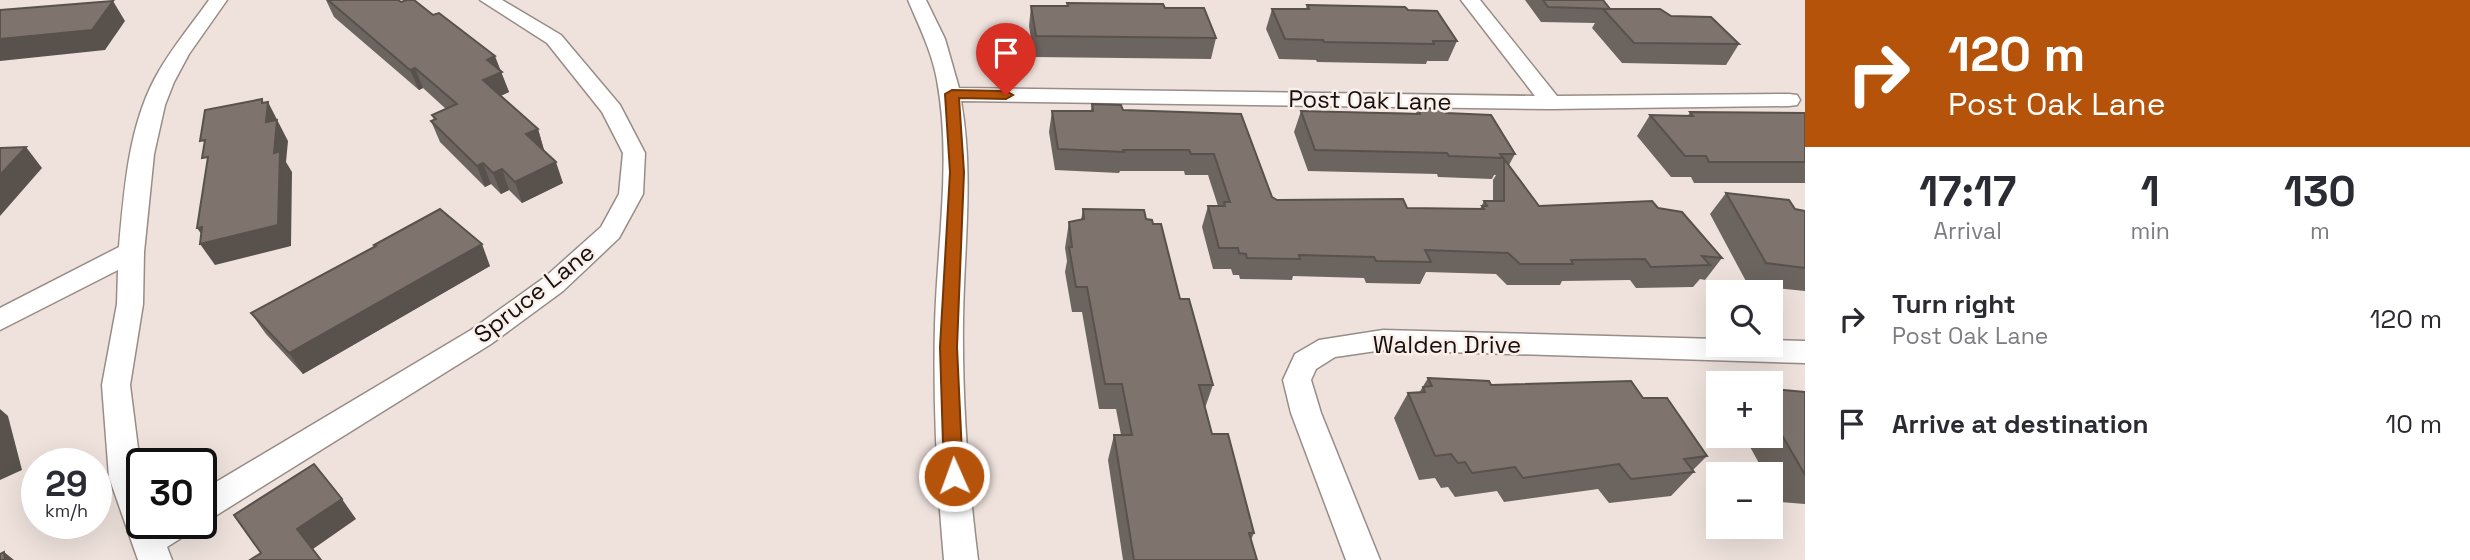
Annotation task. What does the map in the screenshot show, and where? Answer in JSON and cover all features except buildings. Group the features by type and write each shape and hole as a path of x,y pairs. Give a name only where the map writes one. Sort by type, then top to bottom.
{"street":[{"path":"151,551 125,477 116,385 130,304 136,190 150,121 173,64 218,0"},
{"name":"Spruce Lane","path":"217,498 481,337 554,284 610,232 631,194 634,153 612,110 554,39 489,0"},
{"path":"917,0 942,53 952,94 957,172 948,347 955,503 961,560"},
{"path":"1470,0 1551,103"},
{"name":"Post Oak Lane","path":"952,94 1551,103 1789,100"},
{"path":"0,320 131,252"},
{"name":"Walden Drive","path":"1363,560 1306,413 1297,380 1305,362 1329,347 1383,340 1805,352"}],"route":[{"path":"954,476 948,347 957,172 952,94 1006,95"}]}
